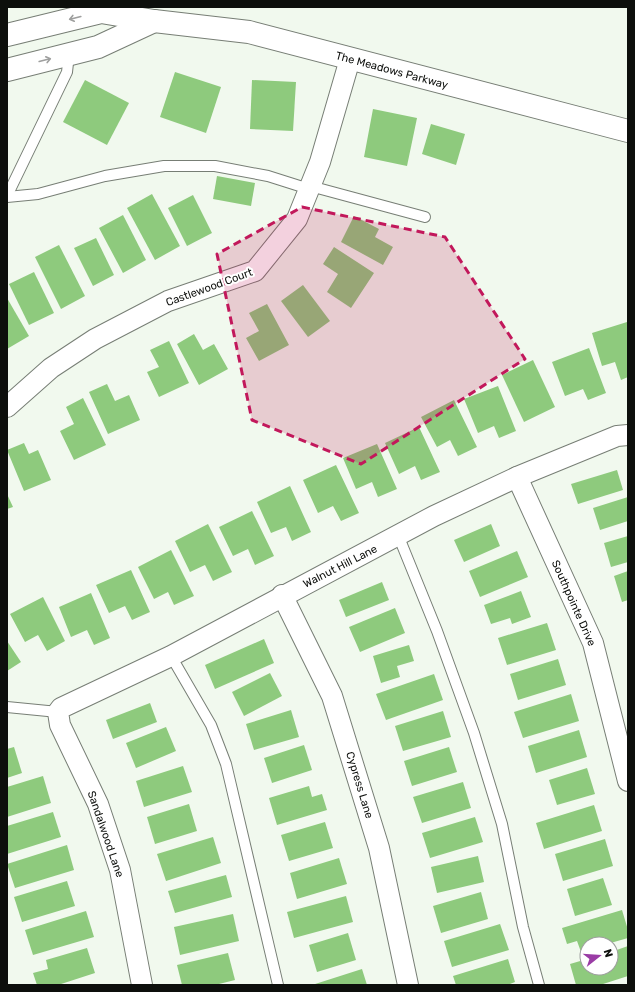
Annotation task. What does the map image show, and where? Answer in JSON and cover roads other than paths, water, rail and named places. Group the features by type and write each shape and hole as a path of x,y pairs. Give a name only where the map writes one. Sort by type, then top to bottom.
{"street":[{"name":"The Meadows Parkway","path":"7,35 101,12 154,21 249,32 628,131"},
{"path":"7,70 98,47 154,21"},
{"name":"Castlewood Court","path":"8,403 51,368 95,339 168,301 255,271 297,219 320,162 350,59"},
{"name":"Walnut Hill Lane","path":"58,712 61,708 171,656 282,595 398,535 517,477 617,436 628,435"},
{"name":"Southpointe Drive","path":"517,477 593,643 628,781"},
{"name":"Cypress Lane","path":"282,595 332,696 379,848 408,985"},
{"name":"Sandalwood Lane","path":"58,712 60,725 98,804 120,870 142,985"}],"lane":[{"path":"69,54 67,72 7,196 38,194 105,176 164,166 215,166 268,176 309,188 425,217"},
{"path":"398,535 437,631 476,740 502,824 523,927 539,985"},
{"path":"171,656 211,725 226,764 278,985"},
{"path":"7,707 58,712"}]}
